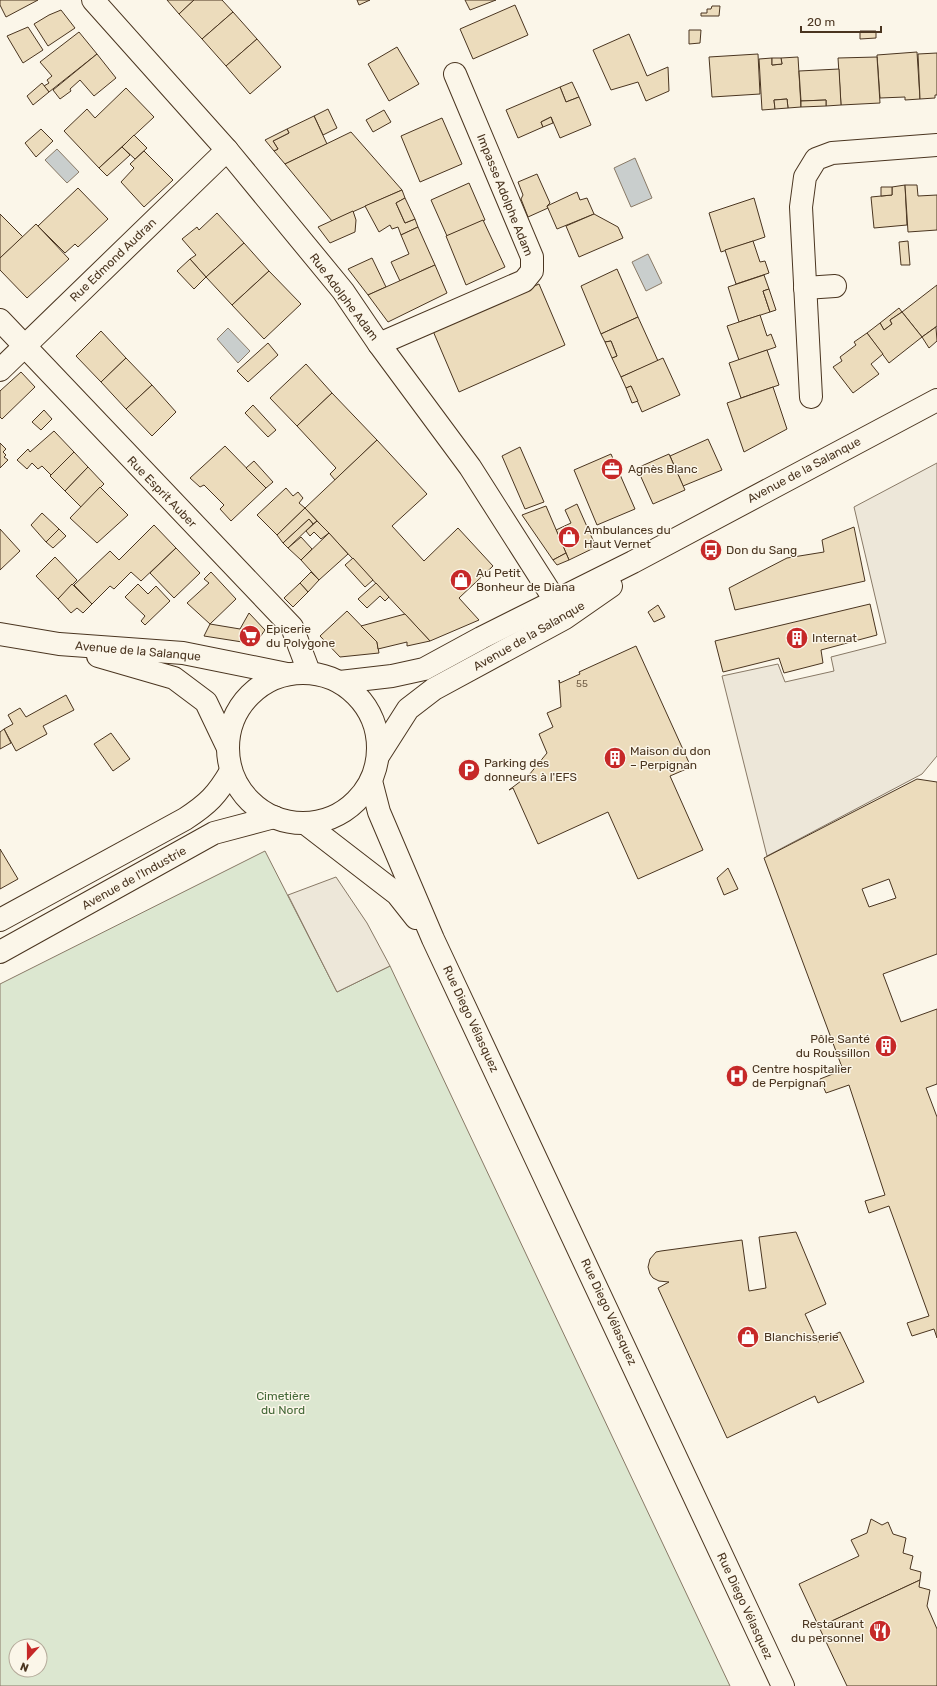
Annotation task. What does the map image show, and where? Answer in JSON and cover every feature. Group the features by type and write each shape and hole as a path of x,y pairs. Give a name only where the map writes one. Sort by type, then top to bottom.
{"street":[{"name":"Rue Adolphe Adam","path":"93,0 226,150 343,291 379,344 470,467 561,609"},
{"name":"Impasse Adolphe Adam","path":"379,344 524,281 532,270 532,257 455,74"},
{"path":"812,397 801,207 805,177 816,159 832,153 937,144"},
{"name":"Rue Edmond Audran","path":"0,370 226,150"},
{"path":"805,288 835,286"},
{"name":"Rue Esprit Auber","path":"0,320 292,627 310,672"},
{"name":"Avenue de la Salanque","path":"913,411 937,394"},
{"name":"Avenue de la Salanque","path":"378,756 408,709 434,689 694,528 913,411 937,400"},
{"name":"Avenue de la Salanque","path":"340,682 392,676 424,669 481,638 561,609"},
{"name":"Avenue de la Salanque","path":"0,634 59,644 183,653 287,674"},
{"name":"Avenue de la Salanque","path":"59,644 174,678 206,702 227,746"},
{"path":"310,672 340,682 357,695 370,713 377,734 378,756 371,781 359,798 344,811 325,820 305,823 289,822 274,817 255,806 240,790 231,771 227,746 231,721 244,699 264,683 287,674 310,672"},
{"path":"0,920 185,820 205,806 222,786 231,771"},
{"name":"Rue Diego Vélasquez","path":"371,781 379,812 434,939 783,1686"},
{"name":"Avenue de l'Industrie","path":"0,952 214,833 274,817"},
{"name":"Rue Diego Vélasquez","path":"305,823 397,894 434,939"}],"green space":[{"name":"Cimetière du Nord","path":"265,851 337,992 390,966 730,1686 0,1686 0,984"}],"shaded area":[{"path":"57,149 79,172 67,183 45,160"},
{"path":"635,158 652,198 631,207 614,168"},
{"path":"648,254 662,283 646,291 632,262"},
{"path":"228,328 250,351 238,363 217,339"},
{"path":"937,463 937,756 922,774 767,856 722,676 778,664 785,682 834,671 831,657 886,643 854,507"},
{"path":"336,877 367,923 390,966 337,992 288,895"}],"building":[{"path":"0,0 38,0 6,17 0,5"},
{"path":"167,0 194,0 179,14"},
{"path":"194,0 222,0 233,12 202,39 179,14"},
{"path":"357,0 370,0 359,5"},
{"path":"465,0 496,0 470,10"},
{"path":"515,5 528,35 473,59 460,29"},
{"path":"712,6 720,6 719,16 701,16 701,13 707,13 707,9 711,9"},
{"path":"61,10 75,28 48,46 34,24"},
{"path":"233,12 257,39 226,66 202,39"},
{"path":"28,27 43,50 23,63 7,36"},
{"path":"689,30 701,30 700,43 689,44"},
{"path":"860,31 876,31 876,38 860,39"},
{"path":"79,32 97,54 49,92 44,86 49,83 47,80 52,76 40,62"},
{"path":"629,34 647,76 668,67 669,91 646,101 638,82 611,90 593,50"},
{"path":"257,39 281,67 250,94 226,66"},
{"path":"397,47 419,84 389,101 368,64"},
{"path":"917,52 920,99 905,100 905,97 880,98 877,55"},
{"path":"937,53 937,95 935,95 935,98 920,99 918,54"},
{"path":"97,54 116,78 94,96 80,80 70,89 71,91 60,99 53,90"},
{"path":"758,54 760,94 712,97 709,57"},
{"path":"798,57 801,107 788,108 787,99 774,100 775,109 762,110 759,59 772,58 772,65 782,64 781,58"},
{"path":"877,57 880,103 841,105 838,58"},
{"path":"772,58 781,58 782,64 772,65"},
{"path":"839,69 841,105 826,106 826,100 801,101 799,71"},
{"path":"572,82 579,97 566,102 560,87"},
{"path":"42,83 49,92 33,105 27,96"},
{"path":"560,87 566,102 579,97 591,125 560,138 551,117 541,122 543,127 518,138 506,110"},
{"path":"126,88 154,117 99,168 64,131 87,109 95,118"},
{"path":"787,99 788,108 775,109 774,100"},
{"path":"826,100 826,106 801,107 801,101"},
{"path":"328,109 337,128 323,135 314,116"},
{"path":"384,110 391,122 373,132 366,120"},
{"path":"314,116 327,144 285,164 274,151 278,149 273,141 289,133 287,129"},
{"path":"551,117 553,123 543,127 541,122"},
{"path":"442,118 462,164 420,182 401,136"},
{"path":"41,129 53,141 36,157 25,143"},
{"path":"287,129 289,133 273,141 278,149 274,151 265,140"},
{"path":"351,132 402,190 332,221 285,164"},
{"path":"134,135 147,148 135,159 122,147"},
{"path":"122,147 130,155 107,176 99,168"},
{"path":"144,151 173,180 144,207 121,182 134,168 130,164"},
{"path":"537,174 550,203 547,206 548,208 528,217 521,199 523,195 518,182"},
{"path":"469,183 485,220 447,236 431,200"},
{"path":"905,185 907,225 874,228 871,197 892,195 892,187"},
{"path":"905,185 917,185 918,196 937,195 937,230 908,232"},
{"path":"881,187 892,187 892,195 881,196"},
{"path":"78,188 108,219 78,247 75,244 65,253 38,226"},
{"path":"402,190 405,198 396,203 405,223 415,219 418,227 401,235 398,227 392,229 390,225 379,232 365,206"},
{"path":"577,192 580,200 587,198 594,214 557,229 547,206"},
{"path":"405,198 415,219 405,223 396,203"},
{"path":"754,198 765,237 721,252 709,213"},
{"path":"353,211 356,220 355,232 330,243 318,227"},
{"path":"217,213 244,243 206,277 190,259 196,255 182,239 197,227 199,230"},
{"path":"0,214 23,237 0,258"},
{"path":"594,214 618,227 623,238 579,257 566,226"},
{"path":"483,220 505,267 466,285 446,236"},
{"path":"36,224 69,259 27,298 0,270 0,258"},
{"path":"418,227 435,265 400,281 391,262 409,254 401,235"},
{"path":"753,241 760,262 765,261 769,273 736,284 725,250"},
{"path":"908,241 910,265 901,265 899,242"},
{"path":"244,243 269,271 232,305 206,277"},
{"path":"372,258 386,287 368,295 348,269"},
{"path":"190,259 206,277 194,289 177,271"},
{"path":"435,265 447,293 388,322 368,295"},
{"path":"617,269 638,317 601,334 581,286"},
{"path":"269,271 301,304 264,339 232,305"},
{"path":"764,275 769,289 763,291 770,312 739,322 728,287"},
{"path":"539,284 565,345 459,392 433,331"},
{"path":"937,285 937,326 922,337 902,312"},
{"path":"769,289 776,310 770,312 763,291"},
{"path":"899,308 902,312 890,320 892,324 884,330 880,323"},
{"path":"902,312 922,337 889,363 867,333 880,323 884,330 892,324 890,320"},
{"path":"760,315 767,336 771,334 776,347 739,360 727,326"},
{"path":"638,317 658,361 621,377 612,358 617,356 611,341 605,342 601,334"},
{"path":"936,327 937,341 929,348 922,337"},
{"path":"101,331 126,358 101,382 76,356"},
{"path":"867,333 883,354 871,364 879,374 853,393 833,367 842,361 840,357 856,345 854,342"},
{"path":"611,341 617,356 612,358 605,342"},
{"path":"268,343 278,355 248,382 237,371"},
{"path":"767,350 779,385 741,398 729,363"},
{"path":"126,358 152,385 126,409 101,382"},
{"path":"663,358 680,395 642,412 631,386 626,388 621,377"},
{"path":"306,364 332,393 297,426 270,398"},
{"path":"21,372 35,387 2,419 0,417 0,391"},
{"path":"152,385 176,412 152,436 126,409"},
{"path":"631,386 638,401 632,403 626,388"},
{"path":"773,387 787,429 744,452 727,403"},
{"path":"332,393 377,440 335,480 330,474 336,468 297,426"},
{"path":"253,405 276,430 268,437 245,413"},
{"path":"44,410 52,419 41,430 32,422"},
{"path":"54,431 74,452 51,475 42,466 38,469 32,463 27,469 17,460 28,449 30,452"},
{"path":"708,439 722,470 683,486 670,456"},
{"path":"377,440 427,494 392,526 424,561 458,528 493,566 459,598 479,620 430,641 305,508"},
{"path":"0,443 6,449 3,452 6,455 4,457 8,460 0,468"},
{"path":"225,446 266,488 231,521 220,509 224,505 204,485 200,487 190,478"},
{"path":"520,447 544,502 525,509 502,456"},
{"path":"74,452 88,467 65,491 50,476"},
{"path":"611,454 635,509 597,525 574,470"},
{"path":"669,454 685,490 653,504 637,468"},
{"path":"254,461 273,482 266,488 246,468"},
{"path":"88,467 104,484 81,507 65,491"},
{"path":"100,487 128,515 97,543 70,518"},
{"path":"286,488 293,496 298,492 303,498 299,503 305,508 277,535 257,515"},
{"path":"577,504 596,547 569,560 556,530 571,523 565,510"},
{"path":"546,506 566,553 553,560 522,515"},
{"path":"305,508 317,521 313,524 309,519 283,543 277,535"},
{"path":"42,513 59,529 46,542 31,525"},
{"path":"309,519 313,524 288,548 283,543"},
{"path":"317,521 329,533 321,539 314,532 310,536 306,531"},
{"path":"154,525 176,548 141,581 131,572 114,589 110,586 92,604 74,585 110,551 119,560"},
{"path":"854,527 865,581 735,610 729,588 787,558 824,552 822,540"},
{"path":"0,529 20,551 0,570"},
{"path":"59,529 66,536 53,548 46,542"},
{"path":"329,533 348,554 319,580 301,560"},
{"path":"301,537 312,549 301,560 288,548"},
{"path":"176,548 200,573 174,598 150,573"},
{"path":"566,553 569,560 557,565 553,560"},
{"path":"55,557 77,580 58,599 36,576"},
{"path":"353,558 373,580 365,587 345,565"},
{"path":"211,572 236,599 210,624 187,603 209,583 204,579"},
{"path":"311,572 319,580 308,592 300,583"},
{"path":"300,583 308,592 293,607 284,598"},
{"path":"376,583 389,597 385,601 380,596 367,608 358,599"},
{"path":"72,584 92,604 83,613 77,608 71,613 58,599"},
{"path":"138,584 148,594 156,586 170,601 145,625 141,621 145,616 125,597"},
{"name":"Internat","path":"870,604 877,635 821,650 823,663 784,673 779,658 723,672 715,641"},
{"path":"658,605 665,617 654,622 648,612"},
{"path":"347,611 377,642 379,653 340,657 320,636"},
{"path":"249,613 265,630 255,644 204,636 210,624 240,629"},
{"path":"405,614 430,641 407,646 407,642 378,649 377,642 361,626"},
{"name":"Maison du don – Perpignan","path":"636,646 691,767 670,776 703,850 638,879 608,812 538,844 513,788 509,790 529,775 547,753 539,734 553,727 547,713 561,707 559,680 560,683 580,674 579,672"},
{"path":"66,695 74,710 43,726 47,734 16,751 4,729 13,724 8,715 20,708 26,717"},
{"path":"4,729 11,743 0,749 0,732"},
{"path":"111,733 130,759 113,771 94,744"},
{"name":"Pôle Santé du Roussillon","path":"917,779 937,782 937,954 883,974 901,1022 937,1009 937,1084 926,1088 937,1117 937,1338 934,1329 912,1336 907,1323 929,1316 889,1206 869,1213 865,1201 885,1195 849,1085 826,1093 820,1079 843,1070 764,858","holes":["889,879 896,898 869,907 862,889"]},
{"path":"0,849 18,879 0,889"},
{"path":"728,868 738,889 724,895 717,878"},
{"name":"Blanchisserie","path":"796,1232 826,1304 805,1314 818,1342 840,1332 864,1382 818,1403 815,1396 727,1438 658,1288 669,1282 659,1281 653,1278 648,1267 650,1259 656,1252 742,1240 749,1291 766,1288 759,1237"},
{"path":"871,1519 882,1525 888,1522 893,1534 906,1538 903,1553 913,1556 910,1569 921,1572 920,1580 819,1627 799,1584 859,1556 851,1540 867,1533"},
{"path":"920,1580 919,1587 930,1590 927,1606 937,1629 937,1686 847,1686 819,1627"}],"place":[{"name":"Agnès Blanc","path":"612,469"},
{"name":"Ambulances du Haut Vernet","path":"569,537"},
{"name":"Don du Sang","path":"711,550"},
{"name":"Au Petit Bonheur de Diana","path":"461,580"},
{"name":"Epicerie du Polygone","path":"250,636"},
{"name":"Internat","path":"797,638"},
{"name":"Maison du don – Perpignan","path":"615,758"},
{"name":"Parking des donneurs à l'EFS","path":"469,770"},
{"name":"Pôle Santé du Roussillon","path":"886,1046"},
{"name":"Centre hospitalier de Perpignan","path":"737,1076"},
{"name":"Blanchisserie","path":"748,1337"},
{"name":"Restaurant du personnel","path":"880,1631"}]}
